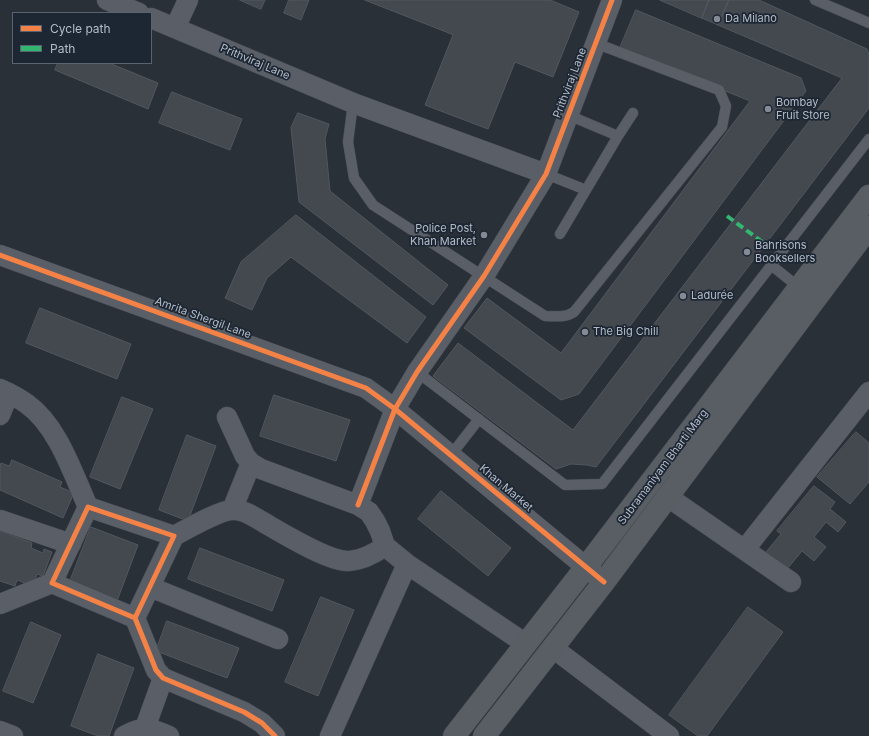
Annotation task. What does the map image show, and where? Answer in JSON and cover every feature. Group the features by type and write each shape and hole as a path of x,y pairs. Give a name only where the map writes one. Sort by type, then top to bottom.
{"main road":[{"name":"Subramaniyam Bharti Marg","path":"484,736 668,497 807,294 869,196"},
{"name":"Subramaniyam Bharti Marg","path":"454,736 586,567 807,294 869,227"}],"street":[{"path":"107,0 137,12"},
{"path":"175,28 188,0"},
{"name":"Prithviraj Lane","path":"152,18 353,103 546,174 612,0"},
{"path":"358,505 395,408 417,372 484,276 546,174"},
{"name":"Amrita Shergil Lane","path":"0,255 366,388 395,408"},
{"path":"0,415 4,391 28,405 44,421 57,439 88,507 174,536"},
{"path":"745,550 869,392"},
{"name":"Khan Market","path":"395,408 604,582"},
{"path":"227,417 245,456 251,463 261,469 358,505 369,512 380,531 385,546 407,564 526,644"},
{"path":"232,510 251,463"},
{"path":"668,497 791,582"},
{"path":"0,604 52,583 88,507"},
{"path":"135,618 174,536 222,512 232,510 248,514 315,550 338,560 348,561 362,558 375,553 385,546"},
{"path":"0,520 71,544"},
{"path":"330,736 407,564"},
{"path":"52,583 135,618 156,670 163,678 244,712 262,723 275,736"},
{"path":"150,587 278,639"},
{"path":"553,648 668,736"},
{"path":"145,728 163,678"},
{"path":"124,736 145,728 156,730 169,736"},
{"path":"0,731 13,736"}],"lane":[{"path":"815,0 869,23"},
{"path":"353,103 348,142 354,178 373,205 545,316 560,317 574,312 722,127 726,106 719,90 596,43"},
{"path":"560,234 633,113"},
{"path":"568,115 618,136"},
{"path":"417,372 565,485 602,484 869,139"},
{"path":"546,174 586,190"},
{"path":"771,265 807,294"},
{"path":"451,455 479,419"}],"building":[{"path":"240,0 265,0 261,9"},
{"path":"289,0 309,0 301,20 284,13"},
{"path":"365,0 550,0 579,12 553,77 515,62 488,129 425,105 453,35"},
{"path":"660,0 709,0 702,18"},
{"path":"709,0 729,0 718,25 702,18"},
{"path":"729,0 759,0 867,49 869,55 869,108 596,467 571,464 556,469 433,376 458,343 573,430 842,78 718,25"},
{"path":"636,10 801,78 806,91 579,394 561,400 464,328 487,298 561,353 750,101 620,48"},
{"path":"58,64 111,64 158,83 148,109 55,70"},
{"path":"172,92 242,119 230,150 159,123"},
{"path":"298,113 329,124 325,139 330,191 448,285 433,305 299,202 291,128"},
{"path":"296,215 426,317 407,343 291,257 267,278 252,310 225,298 241,262"},
{"path":"40,308 131,344 117,379 26,343"},
{"path":"274,395 350,420 336,461 260,436"},
{"path":"122,397 153,409 120,489 90,477"},
{"path":"856,432 869,443 869,482 850,504 817,477"},
{"path":"187,435 216,446 188,521 159,510"},
{"path":"12,460 62,482 60,487 74,493 63,518 0,490 1,463 9,466"},
{"path":"814,486 835,502 830,509 846,522 838,532 826,522 814,537 826,547 814,561 802,551 787,569 766,552 781,534 777,531"},
{"path":"441,491 511,548 488,576 418,519"},
{"path":"91,527 138,545 117,601 69,584"},
{"path":"0,531 32,543 31,548 43,553 44,549 52,552 43,576 37,574 33,586 17,580 15,586 0,581"},
{"path":"200,548 284,580 272,611 188,579"},
{"path":"321,597 354,610 318,696 285,682"},
{"path":"748,607 783,632 707,736 698,736 669,715"},
{"path":"167,621 239,648 227,678 156,651"},
{"path":"31,622 61,635 33,703 3,691"},
{"path":"98,654 134,668 109,736 98,736 71,726"}],"marked path":[{"path":"727,216 765,244"}],"cycle path":[{"path":"358,505 395,409 417,372 484,276 546,174 612,0"},
{"path":"0,255 366,388 395,409 604,582"},
{"path":"135,618 174,536 88,507 52,583 135,618 156,670 163,678 244,712 262,723 275,736"}],"place":[{"name":"Da Milano","path":"717,19"},
{"name":"Bombay Fruit Store","path":"768,109"},
{"name":"Police Post, Khan Market","path":"484,235"},
{"name":"Bahrisons Booksellers","path":"747,252"},
{"name":"Ladurée","path":"683,296"},
{"name":"The Big Chill","path":"585,332"}]}
